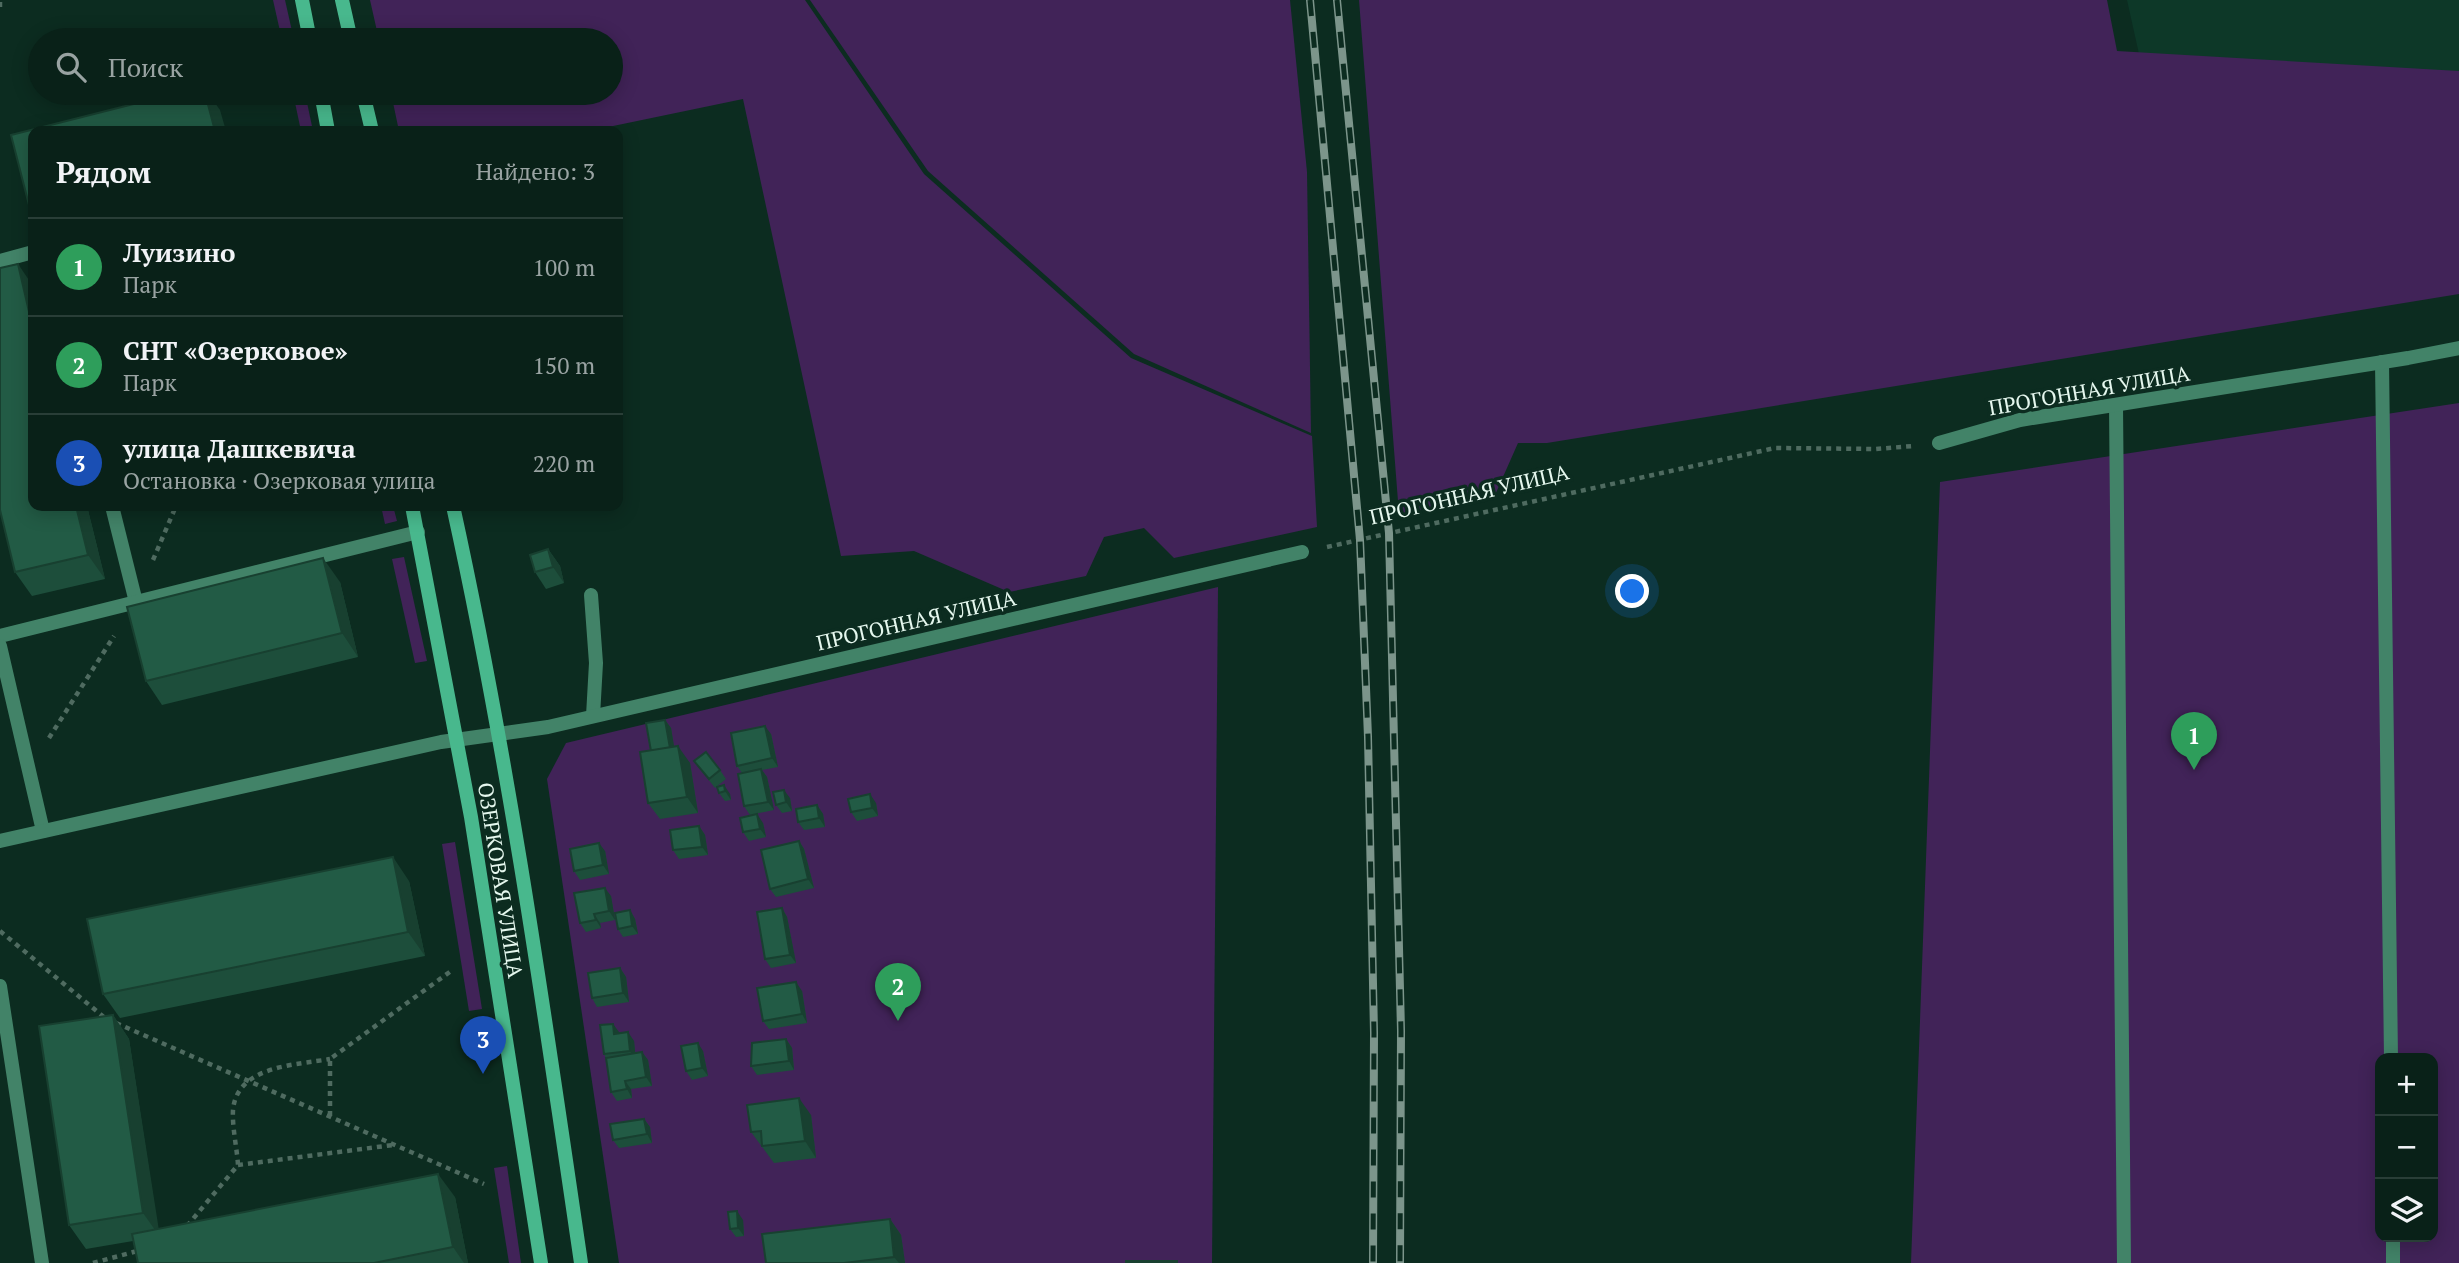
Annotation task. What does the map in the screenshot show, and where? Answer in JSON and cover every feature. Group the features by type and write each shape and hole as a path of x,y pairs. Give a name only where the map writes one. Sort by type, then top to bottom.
{"street":[{"path":"302,0 308,28"},
{"path":"342,0 348,28"},
{"path":"323,105 327,126"},
{"path":"366,105 371,126"},
{"path":"0,261 28,253"},
{"name":"ПРОГОННАЯ УЛИЦА","path":"1939,443 2021,420 2459,348"},
{"path":"2382,362 2391,1053"},
{"path":"2116,405 2124,1263"},
{"path":"113,511 136,602"},
{"name":"ОЗЕРКОВАЯ УЛИЦА","path":"413,511 471,817 541,1263"},
{"name":"ОЗЕРКОВАЯ УЛИЦА","path":"454,511 516,838 581,1263"},
{"path":"0,636 418,532"},
{"name":"ПРОГОННАЯ УЛИЦА","path":"0,841 456,739 548,727 1302,552"},
{"path":"591,595 596,663 593,716"},
{"path":"0,646 43,831"},
{"path":"0,986 42,1263"},
{"path":"2393,1242 2393,1263"}],"path":[{"path":"0,0 0,7"},
{"name":"ПРОГОННАЯ УЛИЦА","path":"1302,552 1775,448 1877,449 1939,443"},
{"path":"29,769 136,602 174,511"},
{"path":"0,931 104,1017 484,1184"},
{"path":"238,1165 233,1110 238,1092 249,1081 267,1070 330,1059 452,971"},
{"path":"330,1059 330,1116"},
{"path":"183,1231 238,1165 394,1145"},
{"path":"93,1263 151,1247"}],"shaded area":[{"path":"273,0 285,0 291,28 279,28"},
{"path":"370,0 805,0 924,174 1131,358 1312,436 1317,527 1174,558 1144,528 1104,537 1086,576 1009,592 914,551 841,556 743,99 613,126 398,126 394,105 623,105 623,28 376,28"},
{"path":"810,0 1290,0 1307,172 1311,433 1134,354 928,171"},
{"path":"1359,0 2107,0 2117,51 2459,71 2459,294 1547,443 1518,443 1495,495 1399,514"},
{"path":"2127,0 2459,0 2459,92 2141,63"},
{"path":"296,105 308,105 312,126 300,126"},
{"path":"2459,403 2459,1263 1911,1263 1940,482"},
{"path":"382,511 394,511 397,521 385,524"},
{"path":"404,557 427,661 415,663 392,559"},
{"path":"1218,587 1212,1263 619,1263 547,779 566,743"},
{"path":"455,842 482,1009 469,1011 442,844"},
{"path":"507,1166 521,1263 509,1263 494,1168"}],"building":[{"path":"130,105 208,105 214,126 47,126"},
{"path":"28,131 28,201 11,135"},
{"path":"18,264 28,307 28,511 77,511 88,555 15,572 0,510 0,268"},
{"path":"548,549 553,567 535,572 530,555"},
{"path":"323,558 342,633 146,681 127,607"},
{"path":"665,720 670,748 651,751 646,723"},
{"path":"765,726 772,758 737,766 731,733"},
{"path":"678,746 687,797 648,803 640,752"},
{"path":"706,752 720,770 709,779 694,761"},
{"path":"761,769 768,802 744,806 738,774"},
{"path":"724,785 725,791 719,793 717,787"},
{"path":"784,790 786,802 776,805 773,792"},
{"path":"870,794 872,808 851,812 848,799"},
{"path":"817,805 819,818 798,822 796,809"},
{"path":"757,814 760,829 743,832 740,818"},
{"path":"699,826 702,847 673,850 670,830"},
{"path":"799,841 808,879 770,889 761,850"},
{"path":"599,843 603,865 574,871 570,849"},
{"path":"393,857 408,932 103,994 87,919"},
{"path":"605,888 609,911 594,914 596,920 580,923 574,893"},
{"path":"782,908 790,955 765,959 757,912"},
{"path":"630,910 632,926 618,929 615,913"},
{"path":"620,968 623,993 592,998 588,973"},
{"path":"796,982 802,1014 763,1021 757,988"},
{"path":"113,1015 143,1213 69,1225 39,1026"},
{"path":"613,1024 614,1034 628,1032 630,1051 604,1054 600,1025"},
{"path":"786,1039 789,1061 751,1066 752,1043"},
{"path":"698,1043 702,1068 686,1071 681,1046"},
{"path":"642,1052 646,1077 625,1081 627,1089 611,1092 606,1058"},
{"path":"799,1098 805,1141 762,1146 761,1131 751,1132 747,1105"},
{"path":"644,1119 647,1134 613,1140 610,1124"},
{"path":"438,1174 453,1247 374,1263 138,1263 132,1234"},
{"path":"737,1211 738,1228 730,1229 728,1212"},
{"path":"890,1219 894,1257 844,1263 766,1263 762,1234"},
{"path":"1177,1261 1177,1263 1126,1263"}],"railway":[{"path":"1310,0 1360,540 1368,737 1374,1033 1373,1263"},
{"path":"1337,0 1389,533 1401,1031 1400,1263"}],"place":[{"name":"Луизино","path":"2194,770"},
{"name":"СНТ «Озерковое»","path":"898,1021"},
{"name":"улица Дашкевича","path":"483,1074"}]}
